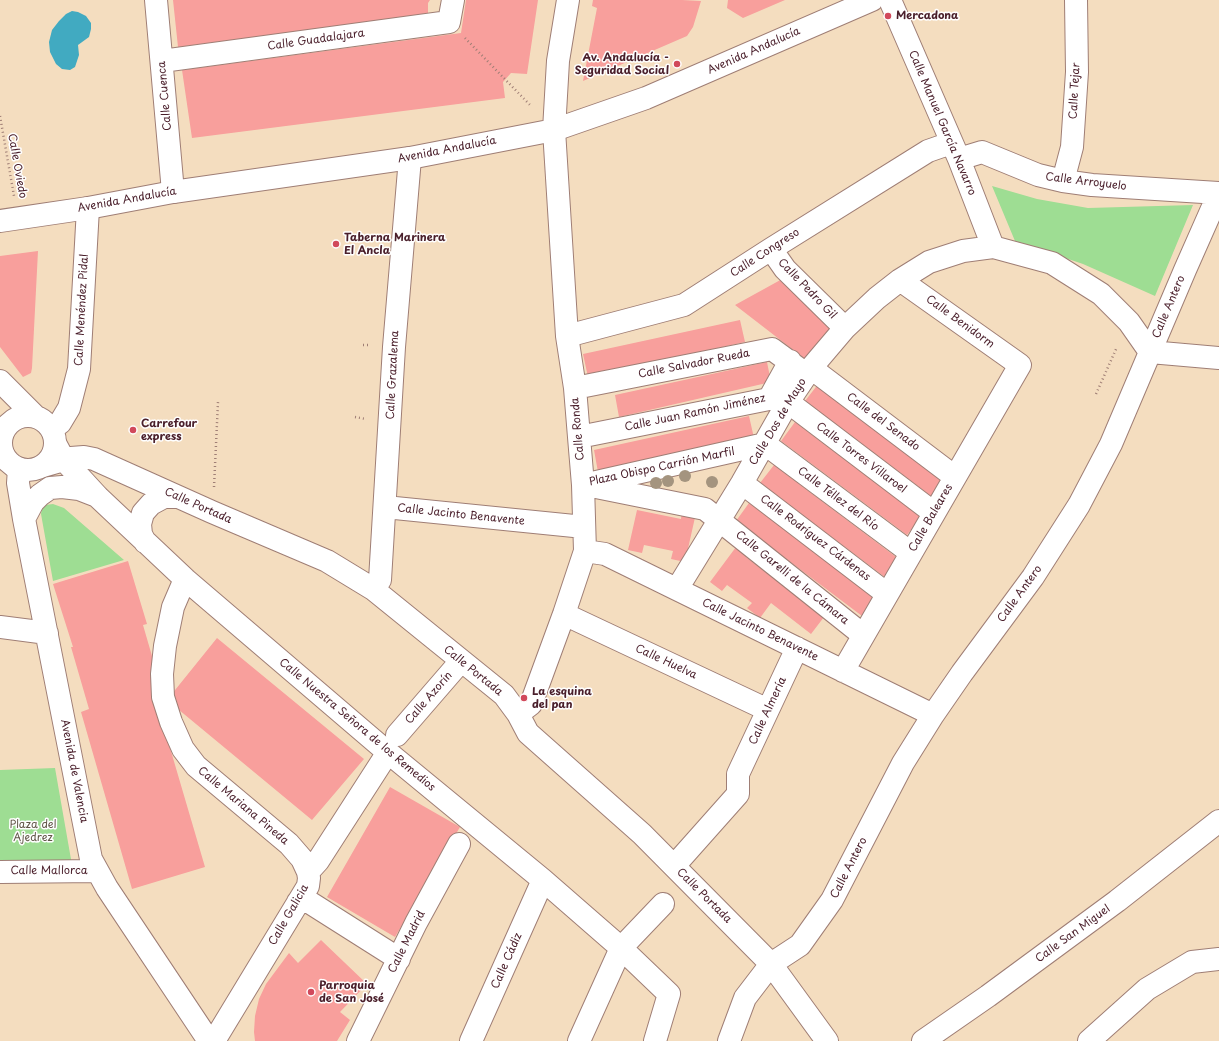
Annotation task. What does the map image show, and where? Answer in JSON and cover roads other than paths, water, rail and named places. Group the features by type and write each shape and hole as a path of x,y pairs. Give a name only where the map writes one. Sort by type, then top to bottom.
{"street":[{"name":"Calle Cuenca","path":"156,0 173,192"},
{"name":"Calle Guadalajara","path":"162,61 449,22 453,0"},
{"name":"Calle Ronda","path":"518,714 531,704 585,551 580,437 567,336 554,130 558,61 568,0"},
{"name":"Avenida Andalucía","path":"9,219 88,208 173,192 410,158 554,130 646,98 872,0"},
{"name":"Calle Manuel García Navarro","path":"890,0 955,151 993,247"},
{"name":"Calle Tejar","path":"1062,181 1072,147 1077,72 1076,0"},
{"name":"Calle Congreso","path":"567,336 684,305 928,151 955,151"},
{"name":"Calle Arroyuelo","path":"955,151 982,152 1038,175 1062,181 1092,185 1219,193"},
{"name":"Calle Grazalema","path":"373,588 380,580 394,347 410,158"},
{"name":"Calle Antero","path":"729,1041 745,998 771,964 800,945 832,900 903,763 933,715 1033,577 1079,505 1111,444 1219,193"},
{"name":"Calle Menéndez Pidal","path":"52,438 69,408 79,369 88,208"},
{"name":"Calle Dos de Mayo","path":"677,589 742,483 788,402 809,371 845,328 877,298 900,280 929,262 964,251 993,247 1052,263 1101,294 1129,322 1150,352"},
{"name":"Calle Pedro Gil","path":"771,249 785,270 845,328"},
{"name":"Calle Benidorm","path":"900,280 1020,365"},
{"name":"Calle Salvador Rueda","path":"574,388 772,349 809,371"},
{"path":"1150,352 1219,358"},
{"name":"Calle Juan Ramón Jiménez","path":"580,437 769,399 790,361"},
{"name":"Calle Baleares","path":"843,671 1020,365"},
{"name":"Calle del Senado","path":"809,371 955,477"},
{"path":"0,381 52,438 54,453 50,461 36,470 11,472 8,461 3,454 1,445 3,422 11,422 19,417 28,416 52,438"},
{"name":"Calle Torres Villaroel","path":"788,402 934,514"},
{"name":"Calle Nuestra Señora de los Remedios","path":"52,438 98,497 185,579 391,743 462,812 621,948 669,994 654,1041"},
{"name":"Calle Portada","path":"52,438 84,457 327,560 373,588 504,695 518,714 528,733 642,834 771,964 827,1041"},
{"name":"Plaza Obispo Carrión Marfil","path":"583,485 765,444"},
{"name":"Calle Téllez del Río","path":"765,444 911,553"},
{"name":"Avenida de Valencia","path":"11,472 18,483 91,859 107,888 209,1041"},
{"name":"Calle Rodríguez Cárdenas","path":"742,483 887,594"},
{"name":"Plaza Obispo Carrión Marfil","path":"583,485 705,509 720,520"},
{"path":"24,519 33,502 50,488 62,487 79,489 98,497"},
{"path":"145,542 141,534 140,524 143,513 151,504 164,497 177,497"},
{"name":"Calle Jacinto Benavente","path":"385,507 584,527"},
{"name":"Calle Garelli de la Cámara","path":"720,520 864,635"},
{"name":"Calle Jacinto Benavente","path":"585,551 605,554 933,715"},
{"name":"Calle Mariana Pineda","path":"185,579 173,608 165,646 162,674 163,697 170,722 183,750 196,766 289,844 302,859 308,872"},
{"name":"Calle Huelva","path":"564,614 768,710"},
{"path":"0,627 47,633"},
{"name":"Calle Almería","path":"681,873 738,794 738,774 797,648"},
{"name":"Calle Azorín","path":"391,743 461,661"},
{"name":"Calle Galicia","path":"214,1041 308,886 308,872 318,862 384,760 391,743"},
{"name":"Calle San Miguel","path":"923,1041 988,996 1111,906 1219,821"},
{"name":"Calle Madrid","path":"358,1041 416,923 459,844"},
{"name":"Calle Mallorca","path":"0,872 97,871"},
{"path":"579,1041 621,948 667,900 681,873"},
{"name":"Calle Cádiz","path":"471,1041 543,880"},
{"path":"298,902 309,902 399,959"},
{"path":"1089,1041 1147,989 1192,962 1219,959"}],"water":[{"path":"72,11 86,16 91,23 91,29 89,37 78,45 79,55 75,67 70,70 62,69 56,64 50,52 49,42 52,30 66,14"}],"place":[{"name":"Mercadona","path":"888,16"},
{"name":"Av. Andalucía - Seguridad Social","path":"677,64"},
{"name":"Taberna Marinera El Ancla","path":"336,244"},
{"name":"Carrefour express","path":"133,430"},
{"name":"La esquina del pan","path":"524,698"},
{"name":"Parroquia de San José","path":"311,992"}],"park label":[{"name":"Plaza del Ajedrez","path":"33,831"}]}
